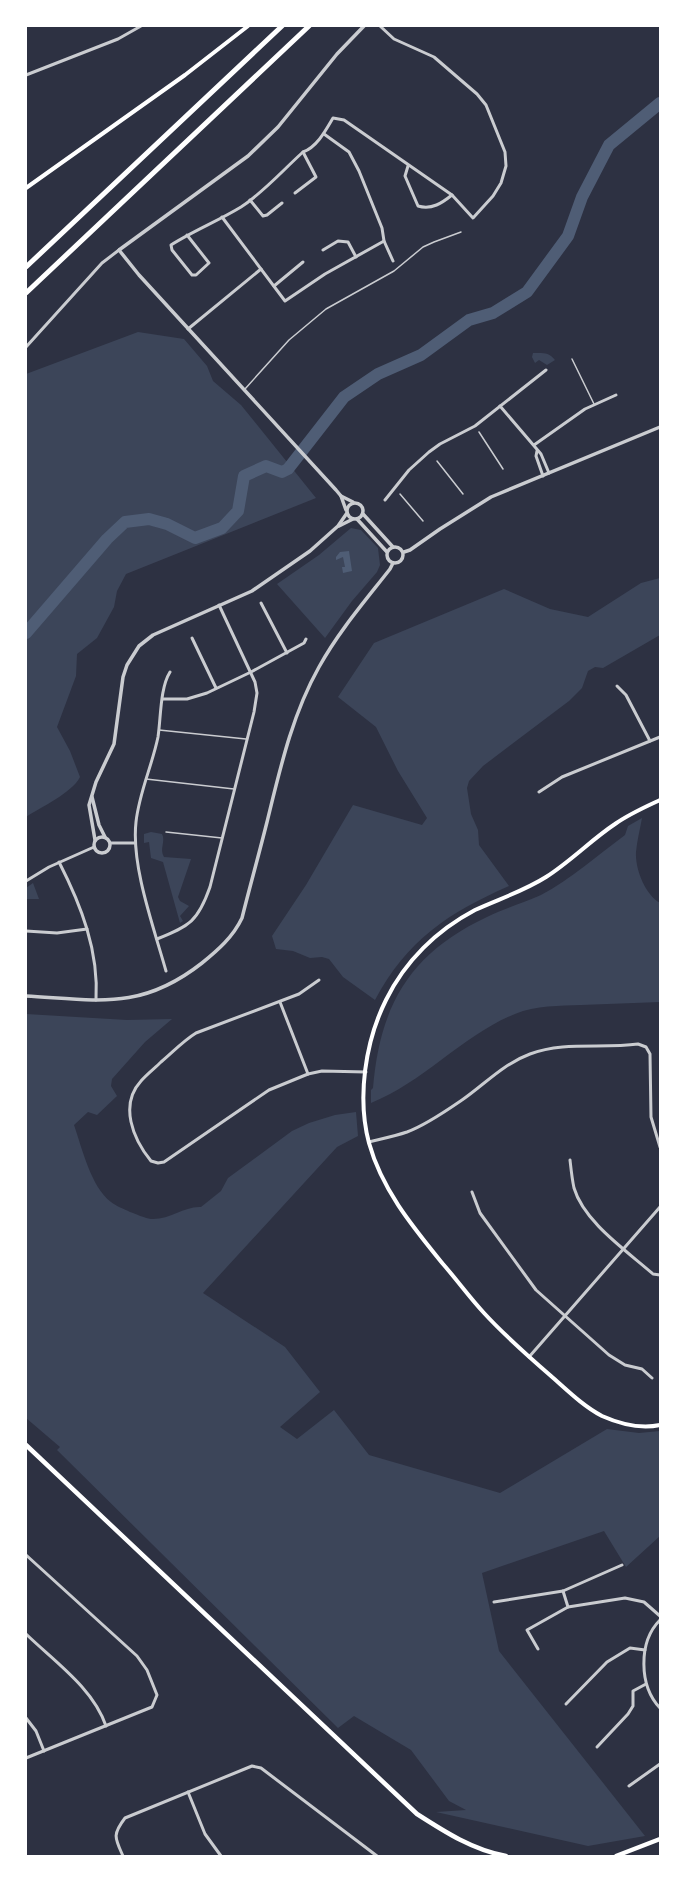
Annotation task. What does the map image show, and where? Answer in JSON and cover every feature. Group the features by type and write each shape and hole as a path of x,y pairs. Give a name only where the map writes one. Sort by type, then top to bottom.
{"highway":[{"path":"26,267 282,26"},
{"path":"26,293 309,26"}],"main road":[{"path":"26,188 185,75 247,26"},
{"path":"660,800 615,824 563,866 537,883 475,910 453,923 431,940 398,978 376,1022 369,1051 364,1090 364,1118 369,1142 379,1173 396,1204 483,1312 529,1357 587,1406 600,1415 626,1424 651,1427 660,1425"},
{"path":"26,1445 417,1814 456,1838 493,1854 506,1856"},
{"path":"616,1856 660,1839"}],"street":[{"path":"26,75 118,39 141,26"},
{"path":"26,347 102,263 248,156 278,127 333,59 364,26"},
{"path":"187,235 209,263 196,275 192,275 172,250 171,245 187,235 222,217 250,200 303,152 309,150 324,134 333,118 344,120 408,166 452,195 473,218 493,196 501,183 506,166 505,152 486,104 477,94 439,61 394,39 380,26"},
{"path":"324,134 349,152 359,172 382,228 384,241 393,260"},
{"path":"295,193 316,177 303,152"},
{"path":"408,166 405,176 418,206 425,208 437,206 452,195"},
{"path":"250,200 263,216 267,215 282,203"},
{"path":"222,217 260,270 285,301 326,274 384,241"},
{"path":"323,250 338,241 348,242 356,257"},
{"path":"119,250 139,275 336,490 341,496 347,512 387,552 388,558 392,563"},
{"path":"274,286 303,262"},
{"path":"188,329 260,270"},
{"path":"385,500 396,489 409,470 440,444 476,427 546,370"},
{"path":"534,445 594,404 616,395"},
{"path":"500,406 534,445 544,460 549,473"},
{"path":"404,552 410,550 491,497 660,427"},
{"path":"537,451 536,456 543,476"},
{"path":"341,496 361,504 363,514 393,547 398,547 404,552"},
{"path":"92,797 99,825 110,843 109,850 104,853 98,853 94,848 95,840 89,805 96,782 114,744 123,676 132,656 139,646 153,635 252,591 310,551 338,526 347,512 348,506 353,502"},
{"path":"338,526 363,514"},
{"path":"387,552 393,547"},
{"path":"392,563 398,563 402,560 404,552"},
{"path":"26,996 96,1000 119,1000 135,997 170,985 206,960 227,942 237,930 242,918 281,764 297,714 318,668 335,640 350,617 390,569 392,563"},
{"path":"261,603 286,652"},
{"path":"157,939 183,928 194,919 203,907 248,739 257,693 251,672 219,605"},
{"path":"192,638 216,688"},
{"path":"163,699 187,699 216,688 251,672 304,643 306,639"},
{"path":"166,970 142,880 135,843 136,822 159,730 166,679 170,672"},
{"path":"617,686 626,695 650,741"},
{"path":"539,792 562,777 660,737"},
{"path":"95,840 100,837 105,837"},
{"path":"110,843 135,843"},
{"path":"26,882 60,862 94,848"},
{"path":"60,862 77,898 87,930 95,964 96,1000"},
{"path":"26,931 57,933 87,930"},
{"path":"319,980 299,994 196,1033 187,1039 140,1081 134,1092 129,1107 130,1122 146,1155 151,1161 158,1163 164,1162 269,1090 308,1074 336,1070 366,1072"},
{"path":"280,1002 308,1074"},
{"path":"369,1142 408,1132 463,1099 501,1069 530,1053 551,1048 570,1046 638,1044 646,1047 650,1054 651,1117 660,1147"},
{"path":"570,1160 574,1188 582,1206 595,1222 624,1248 654,1274 660,1275"},
{"path":"472,1192 480,1213 536,1290 609,1355 625,1365 642,1369 652,1378"},
{"path":"529,1357 660,1207"},
{"path":"26,1555 137,1656 147,1670 157,1695 152,1707 26,1758"},
{"path":"494,1602 562,1591 622,1565"},
{"path":"562,1591 568,1607"},
{"path":"538,1649 527,1630 568,1607 624,1598 644,1602 660,1616"},
{"path":"660,1620 647,1641 643,1660 646,1684 660,1708"},
{"path":"26,1634 88,1693 101,1711 106,1726"},
{"path":"566,1704 607,1662 630,1648 645,1650"},
{"path":"597,1747 628,1714 632,1706 634,1691 646,1684"},
{"path":"26,1718 36,1731 44,1751"},
{"path":"629,1786 660,1764"},
{"path":"123,1856 115,1837 116,1829 125,1818 252,1766 261,1768 377,1856"},
{"path":"188,1792 205,1834 221,1856"}],"lane":[{"path":"244,390 289,340 326,309 394,271 423,247 461,232"},
{"path":"572,359 594,404"},
{"path":"479,432 503,469"},
{"path":"437,461 463,494"},
{"path":"400,494 423,521"},
{"path":"159,730 248,739"},
{"path":"146,779 234,789"},
{"path":"166,832 222,838"}],"shaded area":[{"path":"138,332 184,339 207,366 213,381 241,405 316,498 126,574 117,591 114,607 97,638 77,654 76,676 57,727 70,751 80,777 70,789 26,817 26,374"},
{"path":"533,353 548,354 555,360 547,365 539,360 535,363 532,357"},
{"path":"351,528 361,530 378,548 380,565 377,572 352,601 325,638 277,584 319,555"},
{"path":"349,551 352,571 343,573 342,567 345,567 343,557 336,560 336,557 340,552"},
{"path":"660,578 660,635 603,668 595,667 588,671 582,688 569,701 483,766 469,781 467,788 471,814 478,830 479,845 509,886 467,907 448,918 431,931 415,945 401,961 387,979 375,1000 343,977 329,959 322,957 310,958 293,951 276,949 272,936 306,885 353,805 422,825 427,818 398,771 376,727 338,697 374,643 504,589 550,609 588,617 641,583"},
{"path":"642,818 636,848 636,859 642,880 650,894 660,903 660,1002 540,1007 523,1011 496,1023 409,1083 371,1103 371,1090 373,1088 377,1058 383,1031 392,1007 404,985 419,965 438,947 460,931 494,914 541,895 563,882 625,835 628,826"},
{"path":"151,832 162,834 162,851 164,857 191,859 178,897 180,901 189,906 180,916 183,921 180,923 163,862 151,858 149,842 144,843 144,834"},
{"path":"33,883 39,899 26,899 26,888"},
{"path":"26,1014 127,1020 172,1019 145,1042 112,1079 111,1086 117,1096 97,1115 88,1112 74,1125 88,1166 98,1187 104,1195 118,1206 146,1218 158,1219 195,1207 201,1207 221,1191 228,1178 292,1131 309,1123 335,1115 356,1112 358,1136 337,1147 203,1293 285,1347 320,1392 280,1427 297,1439 334,1410 369,1455 500,1493 607,1429 639,1433 660,1431 660,1536 626,1567 604,1531 482,1573 499,1651 645,1836 588,1846 436,1812 466,1810 449,1801 411,1750 354,1716 338,1728 57,1450 60,1447 26,1418"}],"waterway":[{"path":"26,633 107,539 125,522 149,519 167,524 195,538 222,528 238,511 244,476 266,466 282,472 288,469 344,397 378,374 421,355 469,320 493,313 527,292 568,236 582,197 609,145 660,103"}]}
